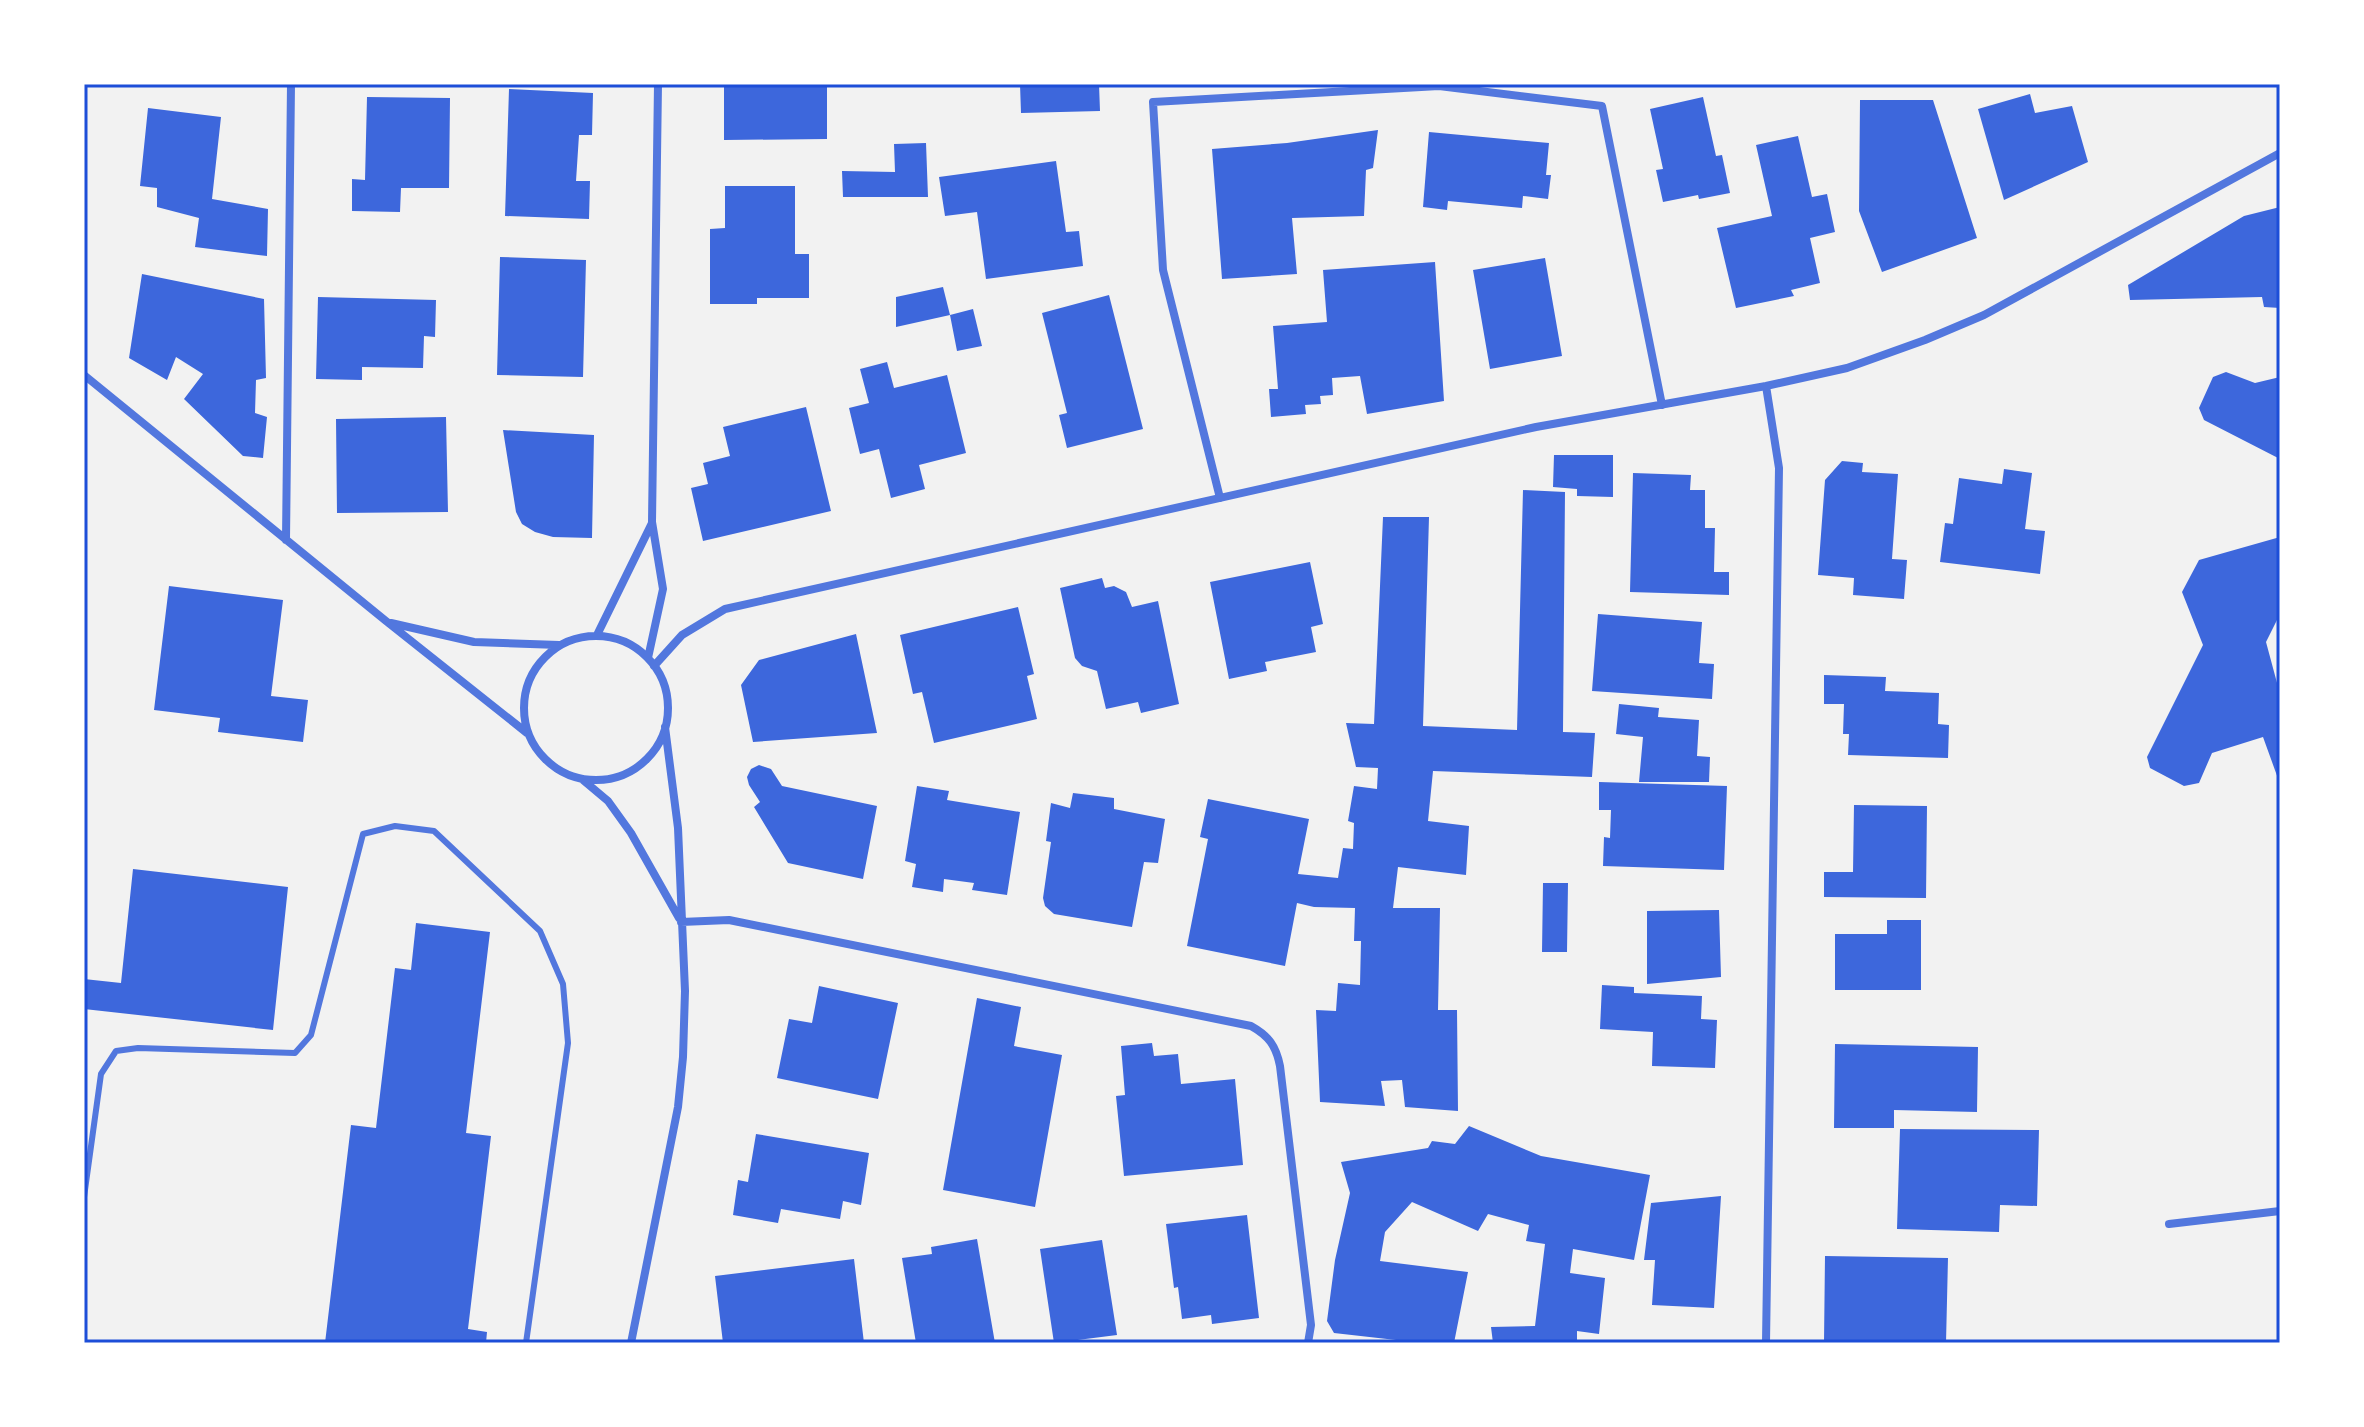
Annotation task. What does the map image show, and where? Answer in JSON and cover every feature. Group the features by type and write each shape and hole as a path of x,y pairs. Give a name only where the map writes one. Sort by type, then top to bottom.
{"street":[{"path":"286,540 291,84"},
{"path":"651,662 663,589 652,522 658,84"},
{"path":"1220,498 1163,270 1153,102 1439,86 1602,106 1662,405"},
{"path":"651,662 682,635 725,609 1536,427 1766,386 1847,368 1984,315 2280,153"},
{"path":"84,375 527,733 544,759 555,768 583,780 608,801 631,833 681,922"},
{"path":"1766,386 1779,468 1766,1343"},
{"path":"597,635 652,522"},
{"path":"386,621 474,642 560,645"},
{"path":"527,733 525,693 532,674 544,657 560,645 577,638 597,635 624,642 651,662 667,695 665,727 678,828 685,991 678,1107 631,1343"},
{"path":"583,780 604,780 625,775 643,763 657,747 665,727"},
{"path":"681,922 729,920 1251,1026 1262,1032 1277,1052 1280,1066 1311,1325 1308,1343"},
{"path":"2169,1224 2280,1211"}],"lane":[{"path":"84,1197 101,1074 116,1051 138,1048 295,1053 311,1035 363,834 395,826 434,831 540,931 563,984 568,1043 526,1343"}],"building":[{"path":"724,84 827,84 827,139 724,140"},
{"path":"1020,84 1099,84 1100,111 1021,113"},
{"path":"509,89 593,93 592,135 579,135 576,181 590,181 589,219 505,216"},
{"path":"2030,94 2035,113 2072,106 2088,162 2004,200 1978,109"},
{"path":"367,97 450,98 449,188 401,188 400,212 352,211 352,179 365,180"},
{"path":"1703,97 1716,156 1722,155 1730,193 1663,202 1656,170 1663,169 1650,109"},
{"path":"1860,100 1933,100 1977,238 1882,272 1859,211"},
{"path":"148,108 221,117 212,199 268,209 267,256 195,247 199,218 157,207 157,188 140,186"},
{"path":"1378,130 1373,168 1366,170 1364,216 1292,218 1297,274 1222,279 1212,149 1287,143"},
{"path":"1429,132 1549,143 1546,175 1551,175 1548,199 1523,196 1522,208 1448,201 1447,210 1423,207"},
{"path":"1798,136 1812,197 1827,194 1835,232 1810,238 1820,283 1791,290 1794,296 1736,308 1717,228 1772,216 1756,145"},
{"path":"926,143 928,197 843,197 842,171 895,172 894,144"},
{"path":"1056,161 1066,232 1079,231 1083,266 986,279 977,212 945,216 939,177"},
{"path":"725,186 795,186 795,254 809,254 809,298 757,298 757,304 710,304 710,229 725,228"},
{"path":"2280,207 2280,308 2264,307 2262,297 2130,300 2128,285 2244,216"},
{"path":"500,257 586,260 583,377 497,375"},
{"path":"1545,258 1562,356 1490,369 1473,270"},
{"path":"1435,262 1444,401 1367,414 1360,376 1332,378 1333,395 1320,396 1321,404 1305,405 1306,414 1271,417 1269,389 1278,389 1273,326 1327,322 1323,270"},
{"path":"142,274 264,299 266,378 256,380 255,413 267,417 263,458 243,456 184,399 203,374 176,357 167,380 129,358"},
{"path":"943,287 950,315 896,327 896,297"},
{"path":"1109,295 1143,429 1067,448 1059,415 1067,413 1042,313"},
{"path":"318,297 436,300 435,337 424,336 423,368 362,367 362,380 316,379"},
{"path":"973,309 982,346 957,351 950,315"},
{"path":"887,362 894,388 947,375 966,453 919,465 925,489 891,498 879,449 860,454 849,408 869,403 860,369"},
{"path":"2226,372 2255,383 2280,377 2280,459 2204,420 2199,408 2213,377"},
{"path":"806,407 831,511 703,541 691,488 708,484 703,463 730,456 723,427"},
{"path":"446,417 448,512 337,513 336,419"},
{"path":"503,430 594,435 592,538 553,537 522,524 516,512"},
{"path":"1554,455 1613,455 1613,497 1577,496 1577,489 1553,487"},
{"path":"1842,461 1863,463 1862,472 1898,474 1892,559 1907,560 1904,599 1853,595 1854,578 1818,575 1825,480"},
{"path":"2004,469 2032,473 2025,529 2045,531 2040,574 1940,562 1945,523 1953,524 1959,478 2002,484"},
{"path":"1633,473 1691,475 1690,490 1705,490 1705,528 1715,528 1714,572 1729,572 1729,595 1630,592"},
{"path":"1523,490 1565,492 1563,732 1595,733 1592,777 1433,771 1428,821 1469,826 1466,875 1398,867 1393,908 1440,908 1438,1010 1457,1010 1458,1111 1405,1107 1402,1080 1381,1081 1385,1106 1320,1102 1316,1010 1336,1011 1338,983 1360,985 1361,941 1354,941 1355,908 1314,907 1297,903 1285,966 1187,946 1208,839 1200,837 1208,799 1309,819 1298,874 1338,878 1343,848 1353,849 1354,823 1348,821 1354,786 1377,789 1378,768 1356,767 1346,723 1374,724 1383,517 1429,517 1423,726 1517,730"},
{"path":"2280,537 2280,614 2266,642 2280,694 2280,784 2263,737 2212,753 2199,783 2184,786 2150,768 2147,757 2203,645 2182,592 2199,560"},
{"path":"1310,562 1323,624 1311,627 1316,652 1265,662 1267,671 1229,679 1210,582"},
{"path":"1102,578 1105,588 1114,586 1126,592 1132,607 1158,601 1179,704 1141,713 1138,702 1106,709 1097,671 1082,666 1075,658 1060,588"},
{"path":"169,586 283,600 271,696 308,700 303,742 218,732 220,718 154,710"},
{"path":"1018,607 1034,674 1027,676 1037,719 934,743 922,692 913,694 900,635"},
{"path":"1598,614 1702,622 1699,663 1714,664 1712,699 1592,691"},
{"path":"856,634 877,733 753,742 741,685 759,660"},
{"path":"1824,675 1886,677 1885,691 1939,693 1938,724 1949,725 1948,758 1848,755 1849,734 1843,734 1844,704 1824,704"},
{"path":"1619,704 1659,708 1658,717 1699,720 1697,756 1710,757 1709,782 1639,782 1643,737 1616,734"},
{"path":"759,765 771,769 782,786 877,806 863,879 788,863 754,807 760,802 747,777 751,769"},
{"path":"1599,782 1727,786 1724,870 1603,866 1604,837 1610,838 1611,810 1599,810"},
{"path":"917,786 949,791 947,800 1020,812 1007,895 972,890 974,883 944,879 943,892 912,887 916,864 905,861"},
{"path":"1073,793 1114,798 1114,809 1165,819 1158,863 1144,862 1132,927 1054,914 1045,906 1043,898 1051,842 1046,841 1051,803 1070,808"},
{"path":"1854,805 1927,806 1926,898 1824,897 1824,872 1853,872"},
{"path":"133,869 288,887 273,1030 84,1009 84,979 121,983"},
{"path":"1543,883 1568,883 1567,952 1542,952"},
{"path":"1719,910 1721,977 1647,984 1647,911"},
{"path":"1887,920 1921,920 1921,990 1835,990 1835,934 1887,934"},
{"path":"416,923 490,932 466,1133 491,1136 468,1329 487,1332 486,1343 325,1343 351,1125 376,1128 395,968 411,970"},
{"path":"1602,985 1634,987 1634,993 1702,996 1701,1019 1717,1020 1715,1068 1652,1066 1653,1032 1600,1029"},
{"path":"819,986 898,1003 878,1099 777,1078 789,1019 812,1023"},
{"path":"977,998 1021,1007 1014,1046 1062,1055 1035,1207 943,1190"},
{"path":"1152,1043 1154,1056 1178,1054 1181,1084 1235,1079 1243,1165 1124,1176 1116,1096 1125,1095 1121,1046"},
{"path":"1835,1044 1978,1047 1977,1112 1894,1110 1894,1128 1834,1128"},
{"path":"1469,1126 1541,1156 1650,1175 1634,1260 1573,1249 1570,1273 1605,1278 1599,1334 1577,1331 1577,1343 1493,1343 1491,1327 1535,1326 1545,1244 1526,1241 1529,1225 1488,1214 1478,1231 1412,1202 1385,1232 1380,1261 1468,1272 1454,1343 1397,1343 1396,1340 1334,1333 1327,1321 1335,1260 1350,1193 1341,1162 1428,1148 1432,1141 1455,1144"},
{"path":"1900,1129 2039,1130 2037,1206 2000,1205 1999,1232 1897,1229"},
{"path":"756,1134 869,1153 861,1205 843,1201 840,1219 781,1209 778,1223 733,1215 738,1180 748,1182"},
{"path":"1721,1196 1714,1308 1652,1305 1655,1260 1644,1260 1651,1203"},
{"path":"1247,1215 1259,1318 1212,1324 1211,1315 1182,1319 1178,1287 1174,1288 1166,1224"},
{"path":"977,1239 995,1343 916,1343 902,1258 932,1254 931,1247"},
{"path":"1102,1240 1117,1335 1054,1343 1040,1249"},
{"path":"1825,1256 1948,1258 1946,1343 1824,1343"},
{"path":"854,1259 864,1343 723,1343 715,1276"}]}
